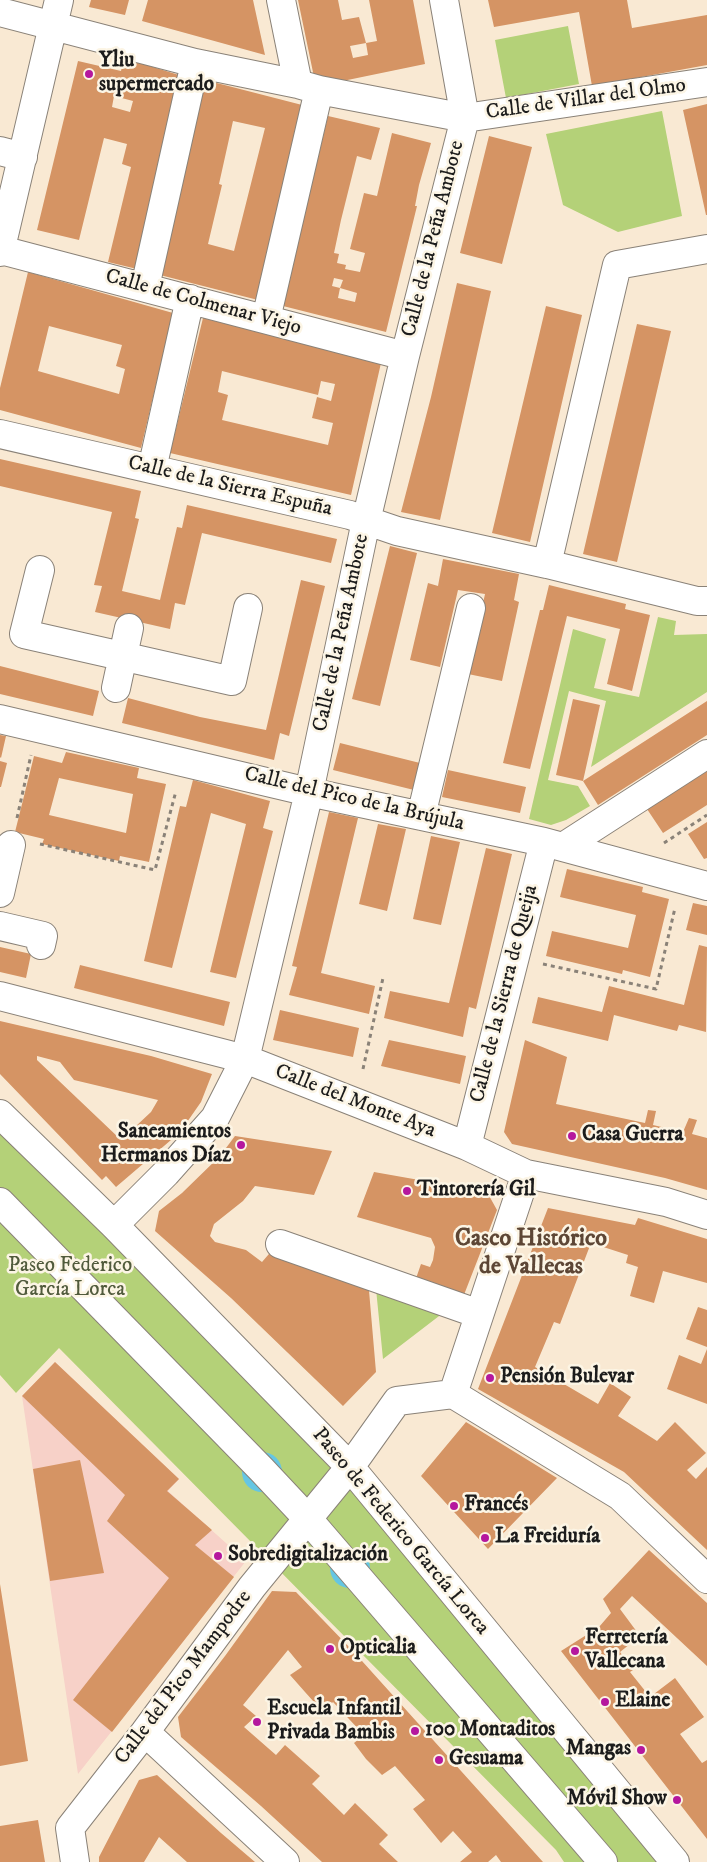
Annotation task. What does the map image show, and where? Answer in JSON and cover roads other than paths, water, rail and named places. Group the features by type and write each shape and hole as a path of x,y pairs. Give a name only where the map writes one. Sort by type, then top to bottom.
{"street":[{"path":"29,0 53,26"},
{"path":"0,251 11,154 53,26 59,0"},
{"path":"266,319 309,87 281,0"},
{"name":"Calle de la Peña Ambote","path":"114,1225 166,1173 214,1118 245,1059 309,792 366,521 465,118 444,0"},
{"name":"Calle de Villar del Olmo","path":"0,12 195,63 465,118 707,82"},
{"path":"145,287 195,63"},
{"path":"547,564 617,265 707,249"},
{"name":"Calle de Colmenar Viejo","path":"0,251 145,287 405,356"},
{"path":"152,469 190,299"},
{"name":"Calle de la Sierra Espuña","path":"0,434 350,515 397,531 547,564 697,602 707,601"},
{"path":"40,570 24,634 232,681 248,608"},
{"path":"421,816 471,608"},
{"path":"116,688 129,628"},
{"name":"Calle del Pico de la Brújula","path":"0,718 309,792 564,847 694,882"},
{"path":"564,847 707,754"},
{"path":"0,893 22,844"},
{"name":"Calle de la Sierra de Queija","path":"467,1146 515,958 564,847"},
{"path":"0,926 43,936 41,946"},
{"name":"Calle del Monte Aya","path":"0,996 245,1059 467,1146 526,1174 666,1202 707,1215"},
{"name":"Paseo de Federico García Lorca","path":"0,1114 114,1225 350,1467 675,1862"},
{"path":"526,1174 453,1394 620,1496 707,1579"},
{"path":"0,1202 307,1518 603,1862"},
{"path":"280,1244 479,1314"},
{"name":"Calle del Pico Mampodre","path":"75,1862 70,1828 145,1732 252,1587 350,1467 397,1401 453,1394"},
{"path":"145,1732 285,1862"}],"water":[{"path":"266,1452 273,1455 279,1461 282,1472 281,1480 273,1489 266,1492 258,1492 251,1489 243,1480 242,1468 245,1461 254,1453"},
{"path":"346,1548 354,1548 361,1551 367,1557 370,1568 367,1579 361,1585 354,1588 346,1588 339,1585 333,1579 330,1572 330,1564 333,1557 339,1551"}],"place":[{"name":"Yliu supermercado","path":"89,74"},
{"name":"Casa Guerra","path":"572,1136"},
{"name":"Saneamientos Hermanos Díaz","path":"241,1145"},
{"name":"Tintorería Gil","path":"407,1191"},
{"name":"Pensión Bulevar","path":"490,1378"},
{"name":"Francés","path":"454,1506"},
{"name":"La Freiduría","path":"485,1538"},
{"name":"Sobredigitalización","path":"218,1556"},
{"name":"Opticalia","path":"330,1649"},
{"name":"Ferretería Vallecana","path":"575,1651"},
{"name":"Elaine","path":"605,1702"},
{"name":"Escuela Infantil Privada Bambis","path":"257,1722"},
{"name":"100 Montaditos","path":"415,1731"},
{"name":"Mangas","path":"641,1750"},
{"name":"Gesuama","path":"439,1760"},
{"name":"Móvil Show","path":"677,1800"}],"district":[{"name":"Casco Histórico de Vallecas","path":"531,1254"}],"park label":[{"name":"Paseo Federico García Lorca","path":"70,1279"}]}
